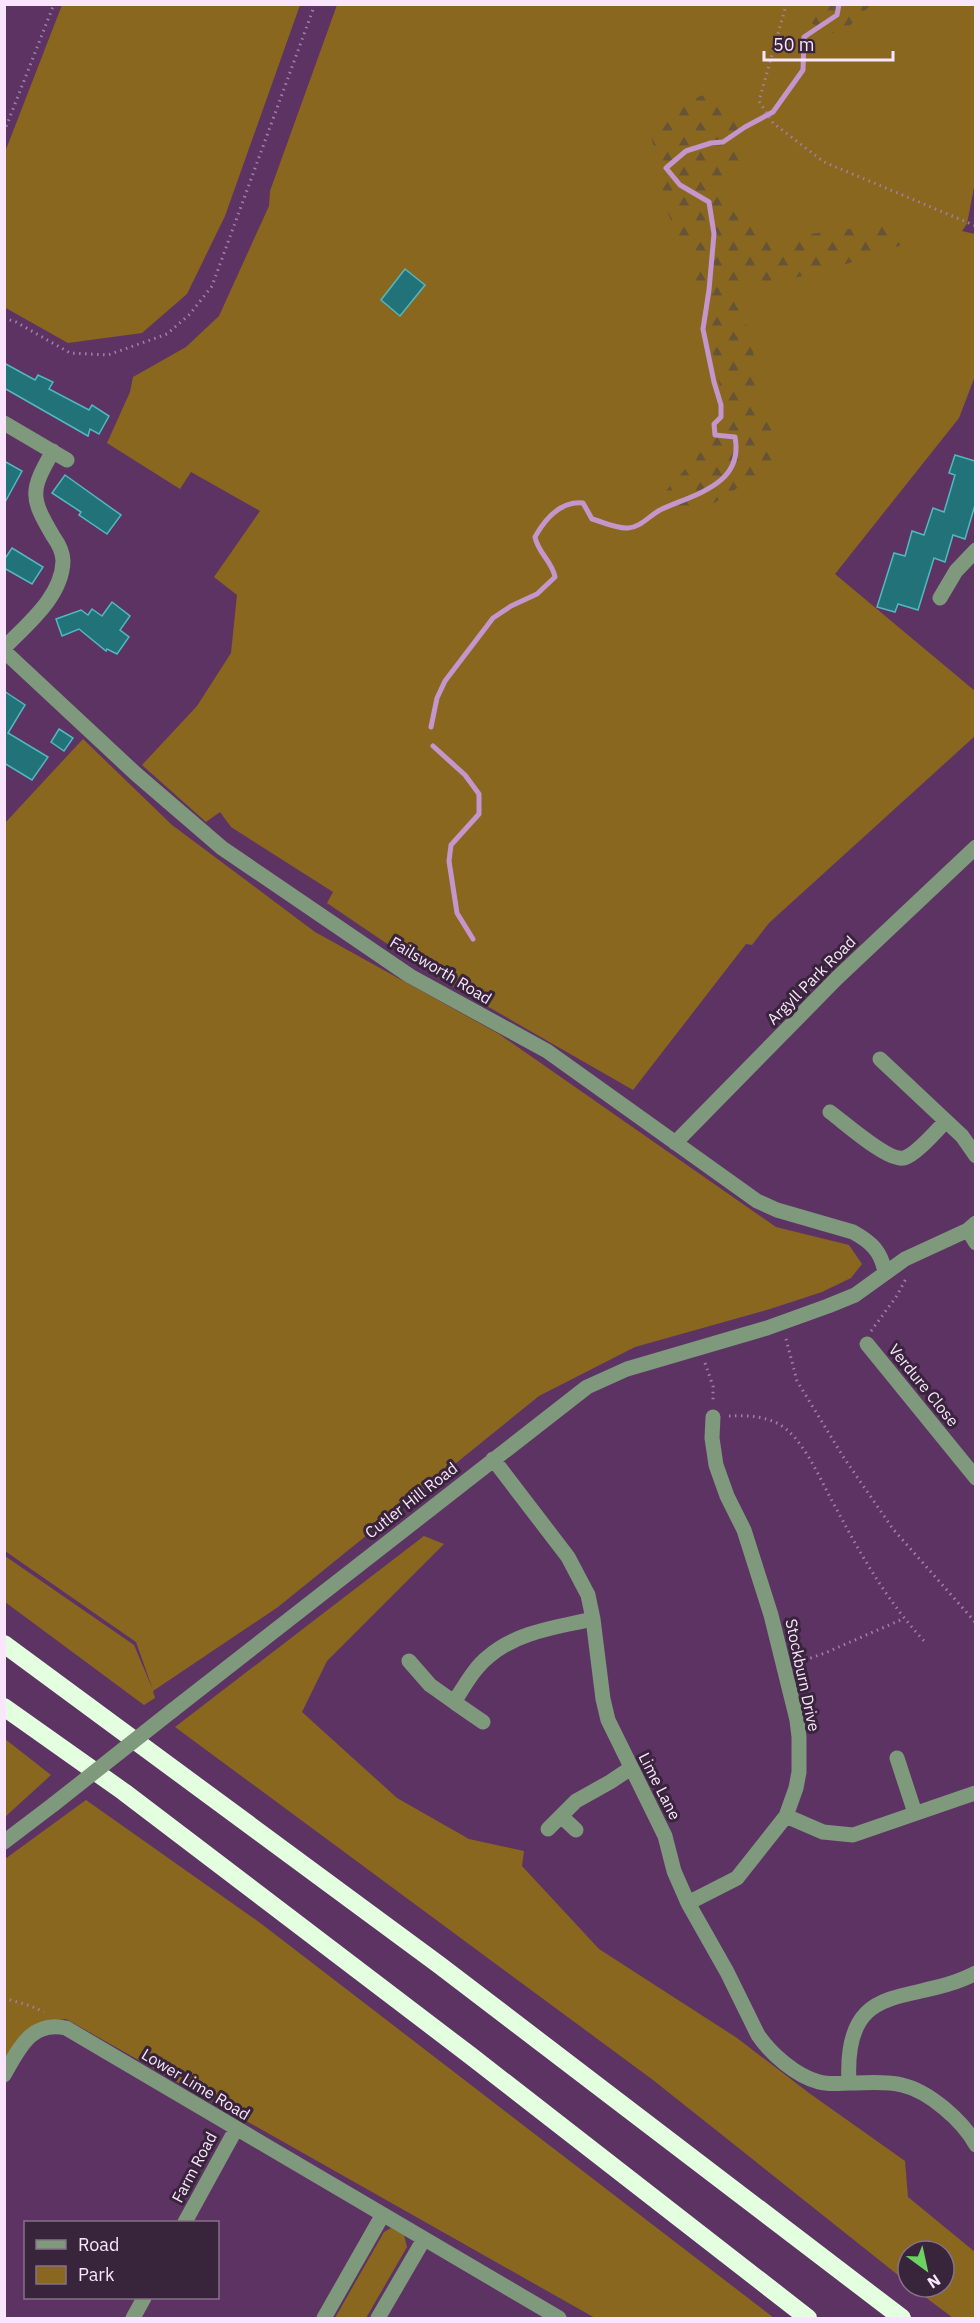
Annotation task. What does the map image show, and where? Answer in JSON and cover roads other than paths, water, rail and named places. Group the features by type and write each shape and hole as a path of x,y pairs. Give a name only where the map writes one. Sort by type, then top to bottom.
{"highway":[{"path":"4,1644 438,1964 902,2319"},
{"path":"4,1707 134,1800 471,2056 808,2319"}],"street":[{"path":"4,423 67,460"},
{"path":"4,650 40,612 56,588 61,573 63,559 59,545 35,505 39,476 52,451"},
{"path":"940,598 956,571 975,550"},
{"name":"Failsworth Road","path":"4,650 119,759 222,848 411,976 547,1051 757,1201 777,1210 853,1232 879,1253 885,1272"},
{"name":"Argyll Park Road","path":"675,1143 829,986 975,847"},
{"path":"880,1059 962,1136 975,1156"},
{"path":"830,1112 879,1150 891,1157 903,1158 911,1154 946,1121"},
{"name":"Cutler Hill Road","path":"4,1842 587,1387 627,1369 782,1323 855,1295 905,1259 973,1232"},
{"name":"Verdure Close","path":"867,1344 975,1478"},
{"name":"Stockburn Drive","path":"688,1903 737,1878 786,1816 796,1788 799,1745 796,1720 771,1616 744,1530 727,1496 716,1465 712,1438 713,1417"},
{"name":"Lime Lane","path":"493,1459 568,1557 588,1595 608,1720 665,1836 674,1871 688,1903 764,2045 810,2079 829,2084 900,2084 926,2095 965,2128 975,2145"},
{"path":"454,1702 486,1658 504,1645 550,1629 593,1619"},
{"path":"409,1661 430,1685 483,1722"},
{"path":"897,1758 915,1814"},
{"path":"548,1829 576,1801 631,1768"},
{"path":"786,1816 823,1832 853,1835 975,1793"},
{"path":"561,1816 576,1830"},
{"path":"849,2083 850,2045 859,2024 870,2010 889,1998 948,1985 975,1973"},
{"name":"Lower Lime Road","path":"4,2075 23,2042 39,2030 54,2025 66,2028 558,2318"},
{"name":"Farm Road","path":"186,2221 236,2129"},
{"path":"324,2319 382,2216"},
{"path":"378,2319 424,2239"},
{"path":"133,2319 143,2299"}],"waterway":[{"path":"431,727 437,698 445,681 493,618 511,606 537,594 555,577 535,537 554,512 568,505 583,503 592,519 619,527 633,527 660,510 714,486 732,466 736,453 735,437 715,435 714,424 721,417 721,405 703,329 714,234 709,202 680,185 666,168 686,151 711,143 723,142 773,112 803,70 804,37 837,15 839,4"},
{"path":"433,746 465,775 479,794 479,814 451,845 449,861 457,913 473,939"}]}
